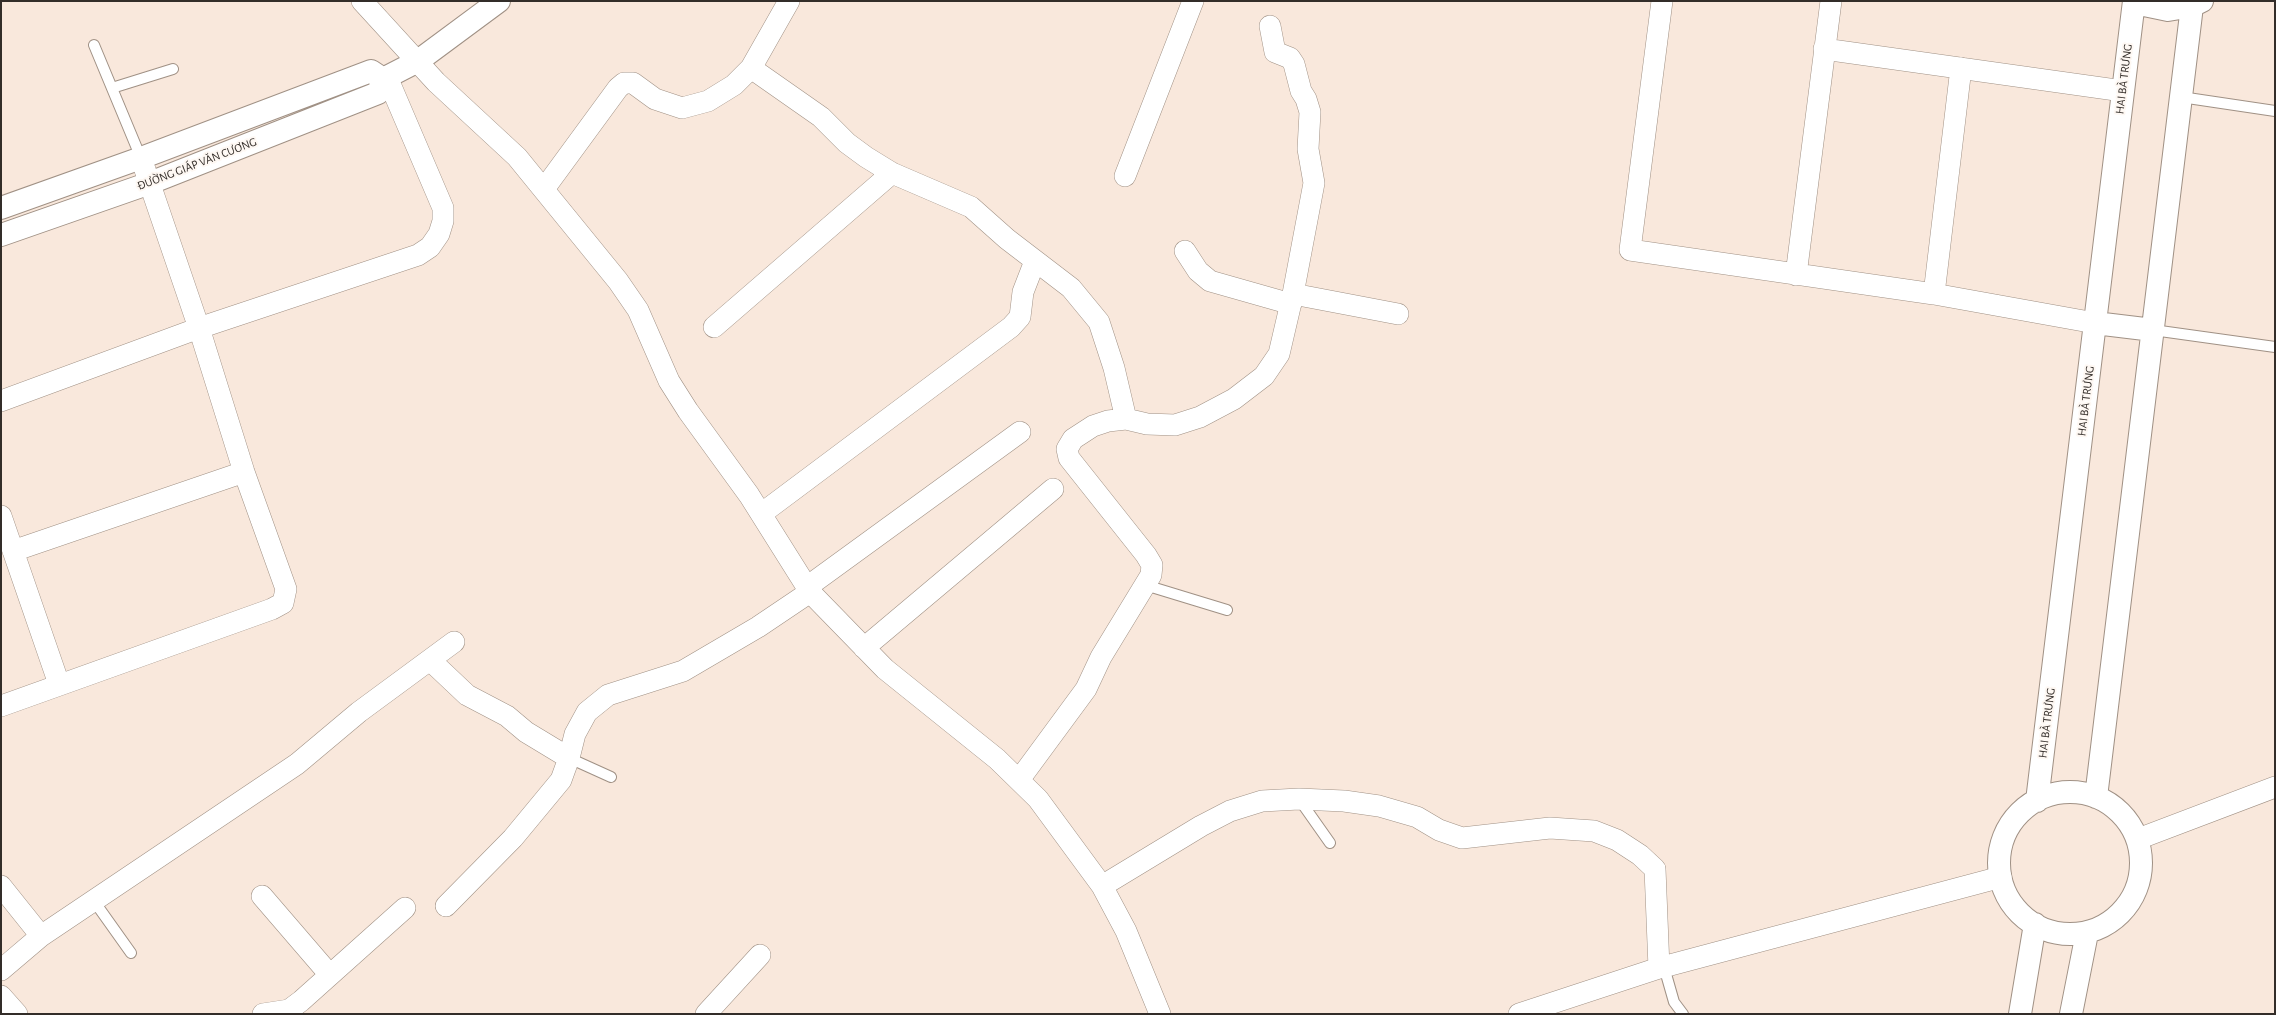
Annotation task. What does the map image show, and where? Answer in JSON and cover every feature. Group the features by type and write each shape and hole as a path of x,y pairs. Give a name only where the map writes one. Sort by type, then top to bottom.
{"street":[{"path":"362,1 436,82 517,157 618,281 638,310 669,381 761,514 809,589 884,669 997,758 1038,799 1102,886 1126,931 1160,1014"},
{"path":"1,401 199,328 418,255 430,247 439,234 443,221 443,208 385,78 418,61 499,1"},
{"path":"544,189 618,88 624,83 633,83 655,99 682,108 708,101 734,85 751,68 789,1"},
{"path":"1125,176 1193,1"},
{"path":"1662,1 1630,250 1934,294 2095,323 2153,330"},
{"path":"1796,275 1831,1"},
{"path":"2096,797 2181,97 2197,3 2168,10 2144,5 2135,1"},
{"name":"HAI BÀ TRƯNG","path":"2037,801 2135,1"},
{"path":"1019,780 1086,689 1101,657 1151,575 1152,565 1069,458 1067,449 1073,440 1093,426 1126,419 1147,424 1175,425 1200,417 1234,399 1264,376 1279,354 1292,299 1314,183 1308,149 1310,112 1294,64 1290,58 1275,52 1270,26"},
{"path":"1824,49 2123,91"},
{"path":"751,68 821,117 860,153 892,173 971,207 1035,262 1071,288 1099,322 1114,368 1126,419"},
{"path":"1934,294 1961,68"},
{"name":"ĐƯỜNG GIÁP VĂN CƯƠNG","path":"1,208 141,158 371,71 385,78 378,93 150,183 1,235"},
{"path":"1,706 272,609 283,603 286,589 244,472 199,328 141,158"},
{"path":"714,327 892,173"},
{"path":"1185,251 1198,271 1210,281 1292,299 1398,314"},
{"path":"761,514 1011,327 1020,317 1023,292 1035,262"},
{"path":"446,906 538,810 561,780 570,758 575,734 587,712 608,695 683,671 758,627 1020,432"},
{"path":"13,551 244,472"},
{"path":"864,648 1053,489"},
{"path":"1,516 59,684"},
{"path":"1,970 41,936 296,764 359,712 431,661 454,642"},
{"path":"431,661 467,695 507,716 526,732 570,758"},
{"path":"2138,839 2275,787"},
{"path":"2068,792 2096,797 2111,804 2127,820 2138,839 2142,861 2139,879 2127,907 2109,923 2086,932 2062,934 2035,924 2019,913 2005,893 1999,869 2001,845 2011,823 2027,807 2046,796 2068,792"},
{"path":"1102,886 1201,826 1230,811 1262,801 1299,799 1344,801 1379,806 1417,817 1439,830 1462,838 1550,828 1594,831 1617,840 1640,855 1655,869 1661,967"},
{"path":"1519,1014 1661,967 2001,877"},
{"path":"1,886 41,936"},
{"path":"262,896 330,975"},
{"path":"264,1014 288,1010 301,1001 405,908"},
{"path":"2020,1014 2035,924"},
{"path":"2071,1014 2086,932"},
{"path":"706,1014 760,955"},
{"path":"1,996 17,1014"}],"lane":[{"path":"94,45 141,158"},
{"path":"112,88 173,69"},
{"path":"2181,97 2275,111"},
{"path":"2153,330 2275,347"},
{"path":"1145,585 1227,610"},
{"path":"570,758 610,777"},
{"path":"1299,799 1330,843"},
{"path":"94,901 131,953"},
{"path":"1661,967 1674,1002 1683,1014"}]}
